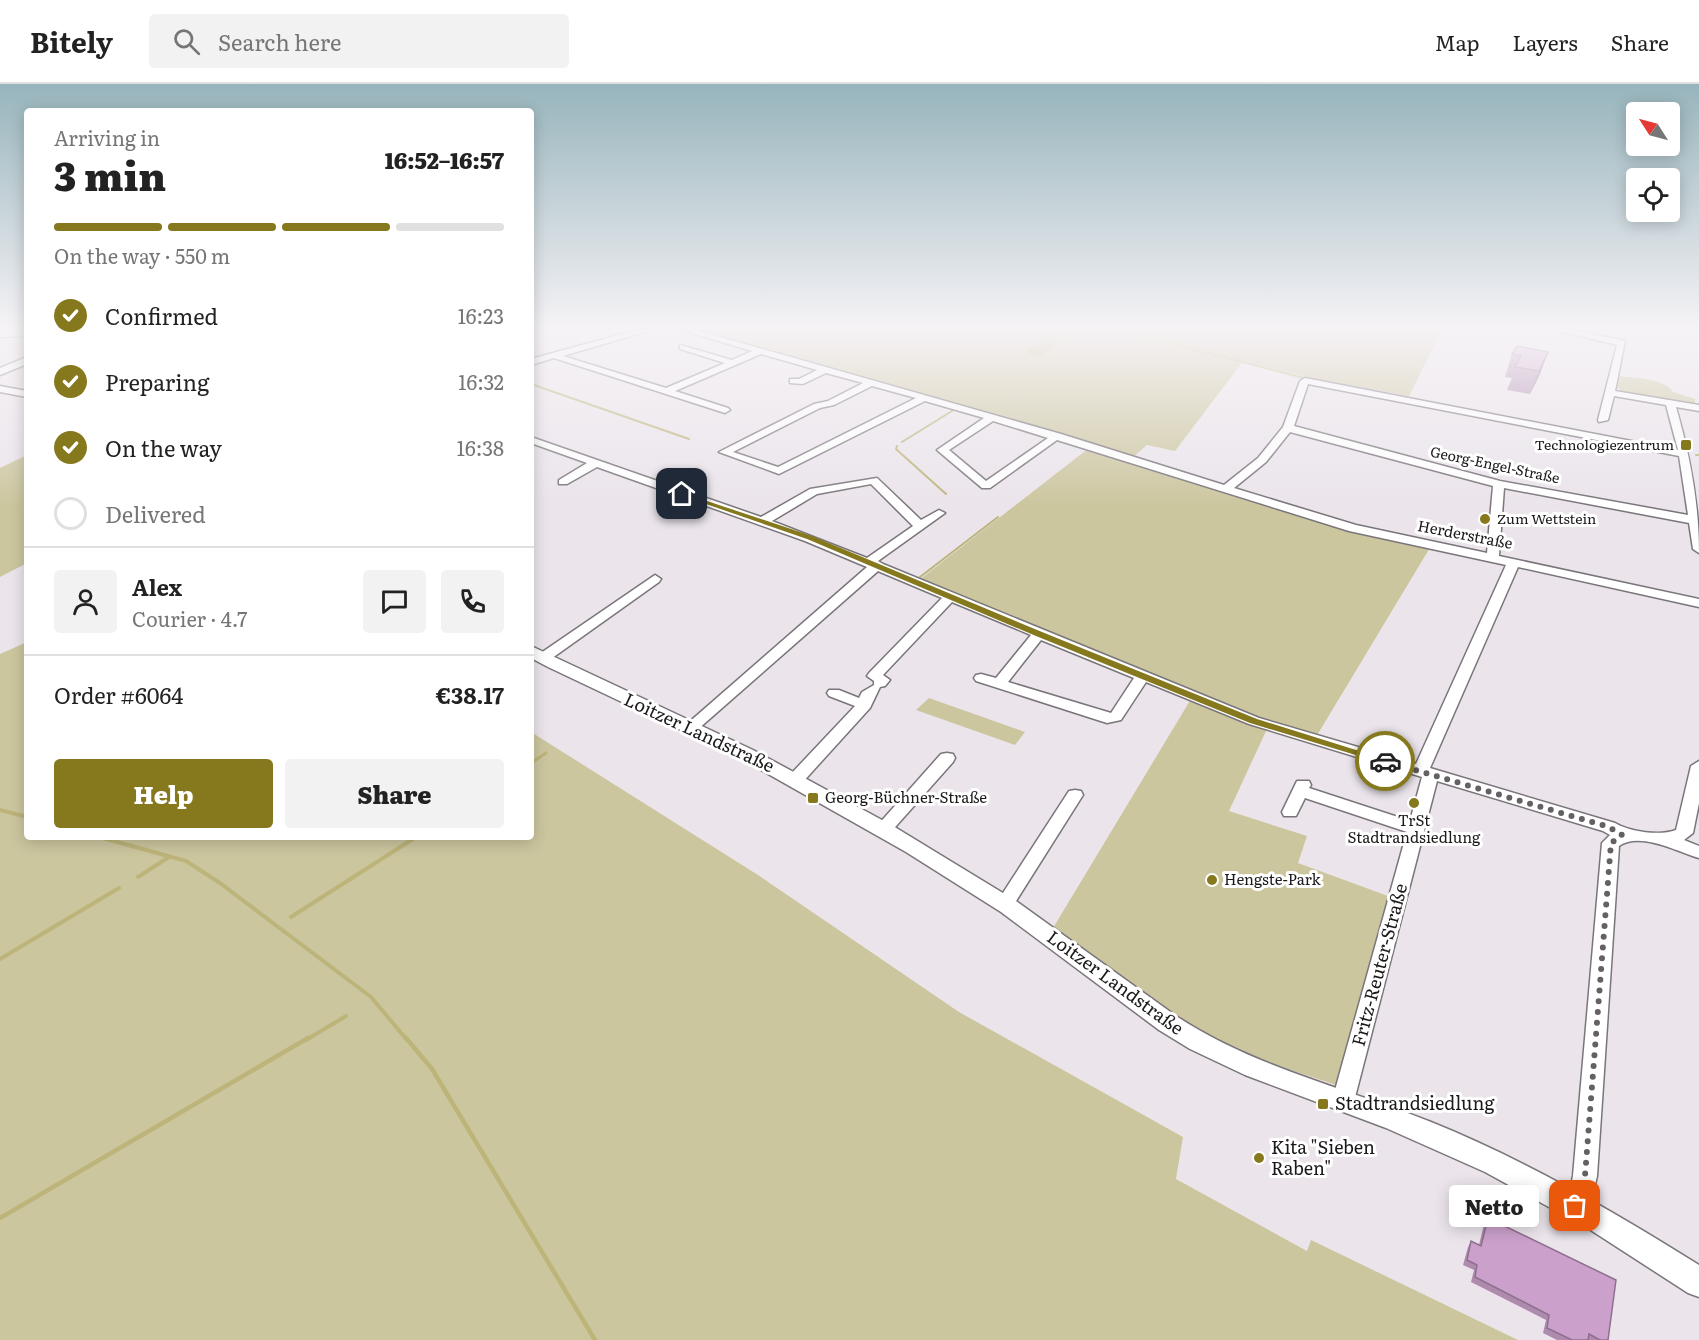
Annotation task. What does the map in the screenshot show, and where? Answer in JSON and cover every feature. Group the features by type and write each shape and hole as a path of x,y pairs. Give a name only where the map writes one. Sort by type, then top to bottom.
{"main road":[{"name":"Loitzer Landstraße","path":"537,654 580,678 692,727 795,780 942,864 1005,904 1174,1027 1199,1042 1263,1072 1443,1140 1575,1206 1647,1248 1699,1282"}],"street":[{"path":"0,389 24,393"},
{"path":"659,389 725,410"},
{"path":"667,391 673,389"},
{"path":"860,389 831,403 817,406 719,449 779,471 924,398"},
{"name":"Herderstraße","path":"891,389 1056,436 1366,531 1699,603"},
{"path":"1226,489 1262,460 1288,428 1302,389"},
{"path":"1347,389 1683,450"},
{"path":"1603,420 1611,389"},
{"path":"1610,393 1699,408"},
{"path":"1670,403 1683,450 1697,521 1699,549"},
{"path":"992,417 942,450 986,486 1056,436"},
{"name":"Georg-Engel-Straße","path":"1288,428 1499,484 1697,521"},
{"path":"534,441 763,521 1262,724 1609,827 1622,835 1671,839 1684,833 1699,766"},
{"path":"563,482 596,463"},
{"path":"864,470 920,526"},
{"path":"763,521 814,491 873,480"},
{"path":"1493,557 1499,484"},
{"path":"692,727 873,564 939,513"},
{"name":"Fritz-Reuter-Straße","path":"1343,1101 1417,829 1426,773 1514,562"},
{"name":"Loitzer Landstraße","path":"537,654 655,579"},
{"path":"795,780 865,705 867,695 884,680 874,676 950,597"},
{"path":"999,684 1039,634"},
{"path":"981,678 1107,718 1116,717 1142,677"},
{"path":"834,693 865,705"},
{"path":"883,830 946,758"},
{"path":"1290,812 1301,788 1417,829"},
{"path":"1005,904 1075,795"},
{"path":"1575,1206 1580,1198 1585,1176 1611,843 1622,835"},
{"path":"1671,839 1681,847 1699,852"}],"shaded area":[{"path":"897,389 1222,389 1175,451 1147,445 1132,458"},
{"path":"1369,389 1413,389 1409,396"},
{"path":"1618,389 1670,389 1673,392 1695,399 1695,405 1623,392"},
{"path":"1089,448 1309,517 1431,546 1316,737 1234,709 919,580"},
{"path":"24,456 24,565 0,577 0,468"},
{"path":"24,643 24,840 534,840 534,734 758,875 959,1012 1183,1137 1176,1179 1307,1251 1311,1240 1518,1340 0,1340 0,654"},
{"path":"929,698 1025,732 1015,745 916,710"},
{"name":"Hengste-Park","path":"1191,699 1267,729 1229,811 1307,836 1298,863 1388,896 1336,1085 1214,1039 1145,996 1053,928"}],"building":[{"path":"1488,1218 1616,1280 1608,1340 1600,1340 1589,1334 1588,1340 1572,1340 1547,1328 1549,1315 1475,1277 1477,1265 1467,1260 1471,1241 1481,1246"}],"waterway":[{"path":"544,389 689,439"},
{"path":"1360,389 1567,429"},
{"path":"902,442 952,411"},
{"path":"897,446 896,449 946,494"},
{"path":"920,577 998,517"},
{"path":"534,761 546,753"},
{"path":"0,810 24,816"},
{"path":"110,840 186,861 220,883 371,997 407,1040"},
{"path":"291,917 411,840"},
{"path":"138,877 169,857"},
{"path":"0,959 119,888"},
{"path":"306,1040 346,1016"},
{"path":"0,1218 308,1038"},
{"path":"406,1038 432,1069 595,1340"}],"way so far":[{"path":"1385,761 1609,827 1622,835 1611,843 1585,1176 1580,1198 1575,1206"}],"place":[{"name":"Technologiezentrum","path":"1686,445"},
{"name":"Zum Wettstein","path":"1485,519"},
{"name":"Georg-Büchner-Straße","path":"813,798"},
{"name":"TrSt Stadtrandsiedlung","path":"1414,803"},
{"name":"Hengste-Park","path":"1212,880"},
{"name":"Stadtrandsiedlung","path":"1323,1104"},
{"name":"Kita \"Sieben Raben\"","path":"1259,1158"},
{"name":"Netto","path":"1575,1206"}],"route":[{"path":"682,494 809,538 1142,677 1254,721 1385,761"}]}
